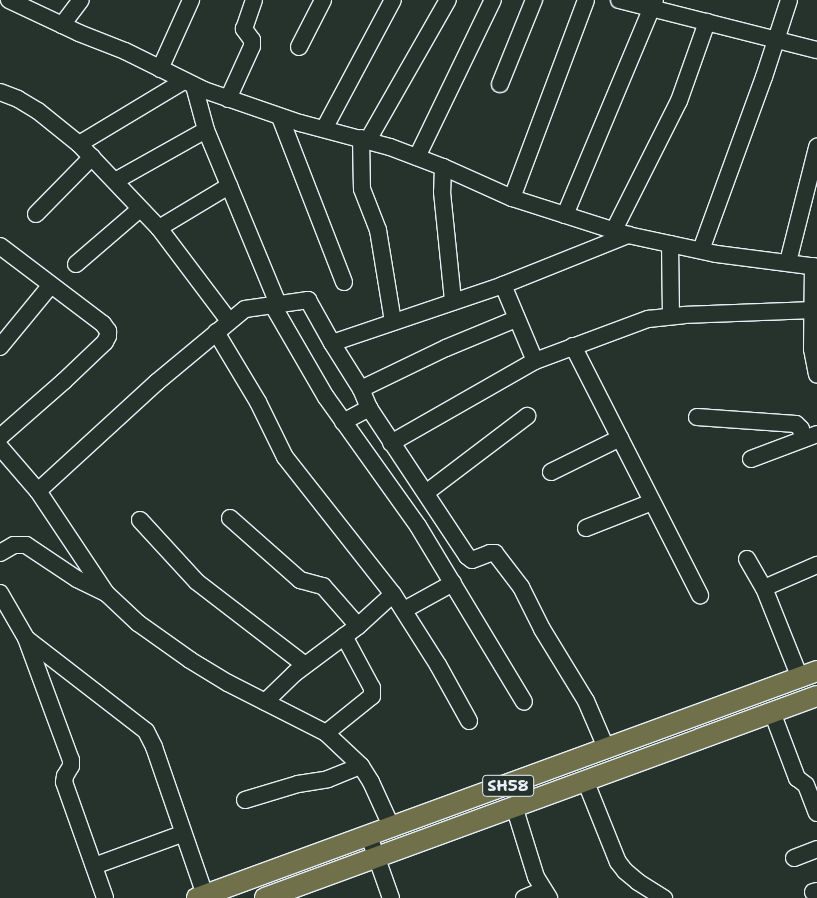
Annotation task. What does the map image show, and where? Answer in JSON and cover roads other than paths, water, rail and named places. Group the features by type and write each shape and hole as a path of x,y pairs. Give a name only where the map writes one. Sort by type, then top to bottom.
{"main road":[{"name":"SH58","path":"201,897 607,750 754,693 809,674"},
{"name":"SH58","path":"265,898 817,696"}],"street":[{"path":"9,0 228,99 280,117 364,139 417,157 512,198 621,232 670,244 815,266 812,310 813,361 817,375"},
{"path":"62,25 81,0"},
{"path":"160,69 191,0"},
{"path":"228,99 252,46 252,40 244,28 254,0"},
{"path":"299,47 323,0"},
{"path":"324,129 393,0"},
{"path":"393,322 378,230 362,189 364,139 448,0"},
{"path":"417,157 493,0"},
{"path":"500,84 534,0"},
{"path":"512,198 586,0"},
{"path":"620,0 653,5 707,22 817,50"},
{"path":"701,250 789,0"},
{"path":"565,215 653,5"},
{"path":"332,344 453,300 503,285 621,232 679,101 707,22"},
{"path":"189,83 275,304 326,398 419,529 524,702"},
{"path":"79,144 189,83"},
{"path":"0,92 18,99 38,111 79,144 159,228 229,321"},
{"path":"280,117 344,282"},
{"path":"115,181 206,130"},
{"path":"788,262 817,147"},
{"path":"36,214 92,157"},
{"path":"443,167 442,192 453,300"},
{"path":"159,228 230,186"},
{"path":"76,264 140,209"},
{"path":"670,244 671,316"},
{"path":"0,246 103,324 108,331 105,342 0,437"},
{"path":"0,347 51,285"},
{"path":"503,285 516,319 536,361"},
{"path":"38,490 109,424 245,309 308,300 332,344 361,389 369,408 391,443 427,492 470,559 475,560 490,553 500,556 521,587 542,629 586,701 607,750"},
{"path":"391,443 536,361 648,319 671,316 812,310"},
{"path":"361,389 446,348 516,319"},
{"path":"216,332 258,402 285,457 393,594 438,665 468,721"},
{"path":"573,346 700,595"},
{"path":"343,422 369,408"},
{"path":"427,492 527,416"},
{"path":"697,416 796,424 810,437 751,459"},
{"path":"551,472 620,438"},
{"path":"0,447 38,490 106,593 138,623 166,644 228,683 326,733 361,766 371,782 392,828"},
{"path":"586,528 652,502"},
{"path":"419,529 440,514"},
{"path":"230,518 303,582 323,586 358,626"},
{"path":"140,520 197,582 305,665"},
{"path":"0,553 14,545 26,545 77,580 106,593"},
{"path":"747,559 809,674"},
{"path":"764,588 817,565"},
{"path":"404,610 453,583"},
{"path":"0,593 26,638 71,760 71,766 64,778 64,782 105,898"},
{"path":"265,702 305,665 358,626 393,594"},
{"path":"326,733 372,696 372,688 344,636"},
{"path":"26,638 146,731 154,747 201,897"},
{"path":"772,712 797,778 806,785 817,813"},
{"path":"245,800 298,784 320,782 361,766"},
{"path":"585,780 618,862 625,872 664,898"},
{"path":"514,806 536,878 546,894 524,898"},
{"path":"94,866 182,834"},
{"path":"369,836 391,898"},
{"path":"794,858 817,849"}]}
